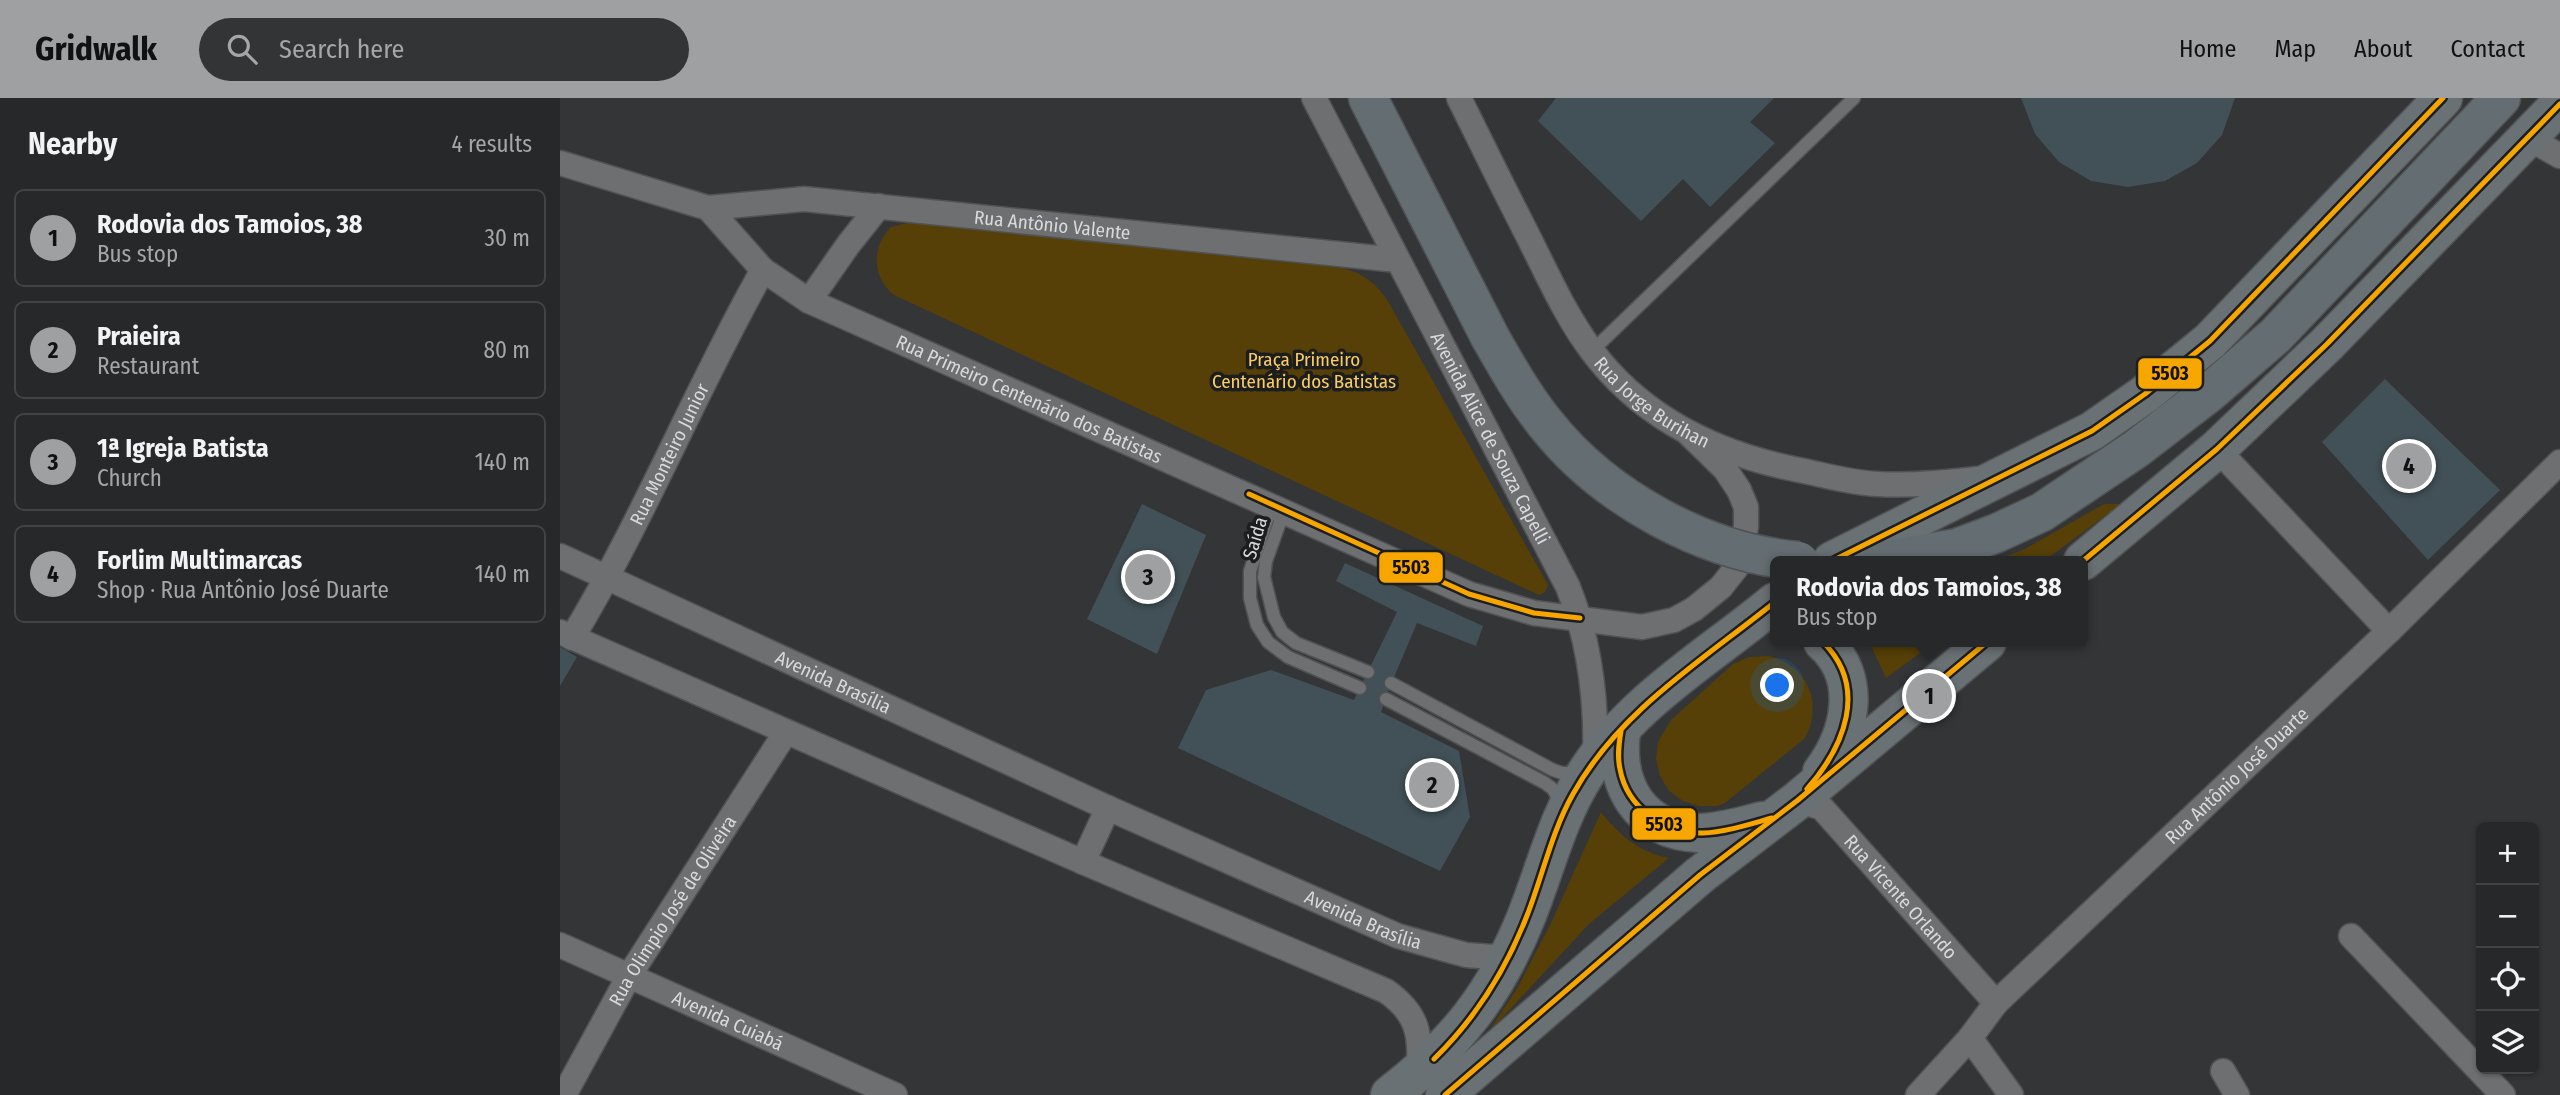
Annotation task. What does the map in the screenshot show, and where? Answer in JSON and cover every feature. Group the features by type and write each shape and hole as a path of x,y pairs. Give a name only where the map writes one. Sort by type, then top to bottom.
{"highway":[{"path":"1368,98 1490,337 1517,384 1546,425 1582,462 1619,491 1671,525 1712,542 1770,559"},
{"path":"1910,556 1957,548 2042,512 2136,449 2276,335 2501,98"}],"main road":[{"path":"1842,556 2092,431 2145,394 2210,341 2442,98"},
{"path":"2088,557 2217,449 2327,344 2544,147 2560,104"},
{"path":"1418,1088 1439,1055 1471,1018 1510,952 1565,812 1578,767 1621,731 1658,692 1767,615"},
{"path":"1621,731 1618,752 1621,774 1629,793 1643,812 1663,825 1688,832 1721,831 1785,809 1833,757 1849,716 1843,671 1829,647"},
{"path":"1418,1088 1785,809 1981,647"}],"street":[{"name":"Avenida Alice de Souza Capelli","path":"1314,98 1568,587 1580,618 1595,704 1578,767"},
{"name":"Rua Jorge Burihan","path":"1458,98 1549,278 1592,351 1617,380 1646,407 1689,434 1726,451 1763,463 1875,484 1935,485 1999,477"},
{"path":"560,163 708,208 763,270"},
{"name":"Rua Antônio Valente","path":"708,208 804,199 1397,260"},
{"path":"809,301 879,206"},
{"name":"Rua Primeiro Centenário dos Batistas","path":"763,270 809,301 1249,494 1469,594 1534,613 1642,627 1674,620 1721,587 1736,568 1746,527 1746,507 1725,469 1689,434"},
{"name":"Rua Monteiro Junior","path":"566,635 608,579 738,315 763,270"},
{"path":"2217,449 2389,631"},
{"name":"Rua Antônio José Duarte","path":"1918,1095 1970,1038 1996,1003 2389,631 2560,462"},
{"name":"Avenida Brasília","path":"560,556 1108,808 1398,936 1466,955 1493,957 1510,952"},
{"path":"566,635 1083,862 1386,991 1399,1000 1414,1018 1420,1040 1418,1088"},
{"name":"Rua Olimpio José de Oliveira","path":"564,1095 629,976 786,732"},
{"path":"1083,862 1108,808"},
{"name":"Rua Vicente Orlando","path":"1785,809 1822,808 1996,1003"},
{"path":"2351,936 2503,1095"},
{"name":"Avenida Cuiabá","path":"560,945 895,1095"},
{"path":"1970,1038 2011,1095"},
{"path":"2223,1070 2237,1095"}],"lane":[{"path":"1592,351 1854,98"},
{"path":"1278,508 1250,571 1250,598 1257,625 1268,642 1288,657 1360,688"},
{"name":"Saída","path":"1278,508 1264,577 1272,609 1282,632 1296,643 1368,673"},
{"path":"1391,683 1578,767"},
{"path":"1386,699 1553,789 1565,812"}],"green space":[{"name":"Praça Primeiro Centenário dos Batistas","path":"911,222 1342,268 1364,277 1375,285 1389,303 1548,585 1545,592 1539,595 894,295 881,280 877,253 884,235 891,227"},
{"path":"2104,504 2121,504 2051,556 2006,556 2023,550"},
{"path":"1871,647 1928,647 1886,678"},
{"path":"1768,656 1782,660 1793,668 1808,688 1813,713 1804,739 1725,803 1699,806 1683,801 1669,791 1660,776 1656,759 1658,742 1671,720 1733,664 1749,657"},
{"path":"1601,812 1630,841 1649,852 1669,858 1589,924 1488,1033 1518,987 1551,923"}],"building":[{"path":"1556,98 1774,98 1750,122 1775,143 1710,207 1683,179 1641,221 1538,121"},
{"path":"2021,98 2235,98 2222,135 2197,163 2165,181 2128,187 2091,181 2059,162 2035,134"},
{"path":"2385,379 2500,490 2428,560 2322,442"},
{"path":"1142,504 1206,535 1157,654 1087,619"},
{"path":"1345,563 1483,626 1476,646 1417,623 1381,712 1459,751 1470,817 1440,871 1178,748 1206,690 1271,670 1354,700 1397,612 1336,581"},
{"path":"560,647 577,657 560,686"}],"transit line":[{"name":"5503","path":"1842,556 2092,431 2145,394 2210,341 2443,98"},
{"name":"5503","path":"2088,557 2217,449 2327,344 2560,104"},
{"name":"5503","path":"1249,494 1469,594 1534,613 1580,618"},
{"name":"5503","path":"1434,1059 1477,1009 1500,973 1528,913 1559,823 1592,764 1638,712 1770,606"},
{"name":"5503","path":"1807,789 1832,755 1846,717 1848,698 1845,678 1837,660 1827,647"},
{"name":"5503","path":"1445,1095 1700,875 1798,800 1981,647"},
{"name":"5503","path":"1621,731 1619,759 1624,783 1639,807 1662,823 1675,829 1703,833 1772,818"}],"place":[{"name":"Forlim Multimarcas","path":"2409,466"},
{"name":"1ª Igreja Batista","path":"1148,577"},
{"name":"Rodovia dos Tamoios, 38","path":"1929,696"},
{"name":"Praieira","path":"1432,785"}]}
